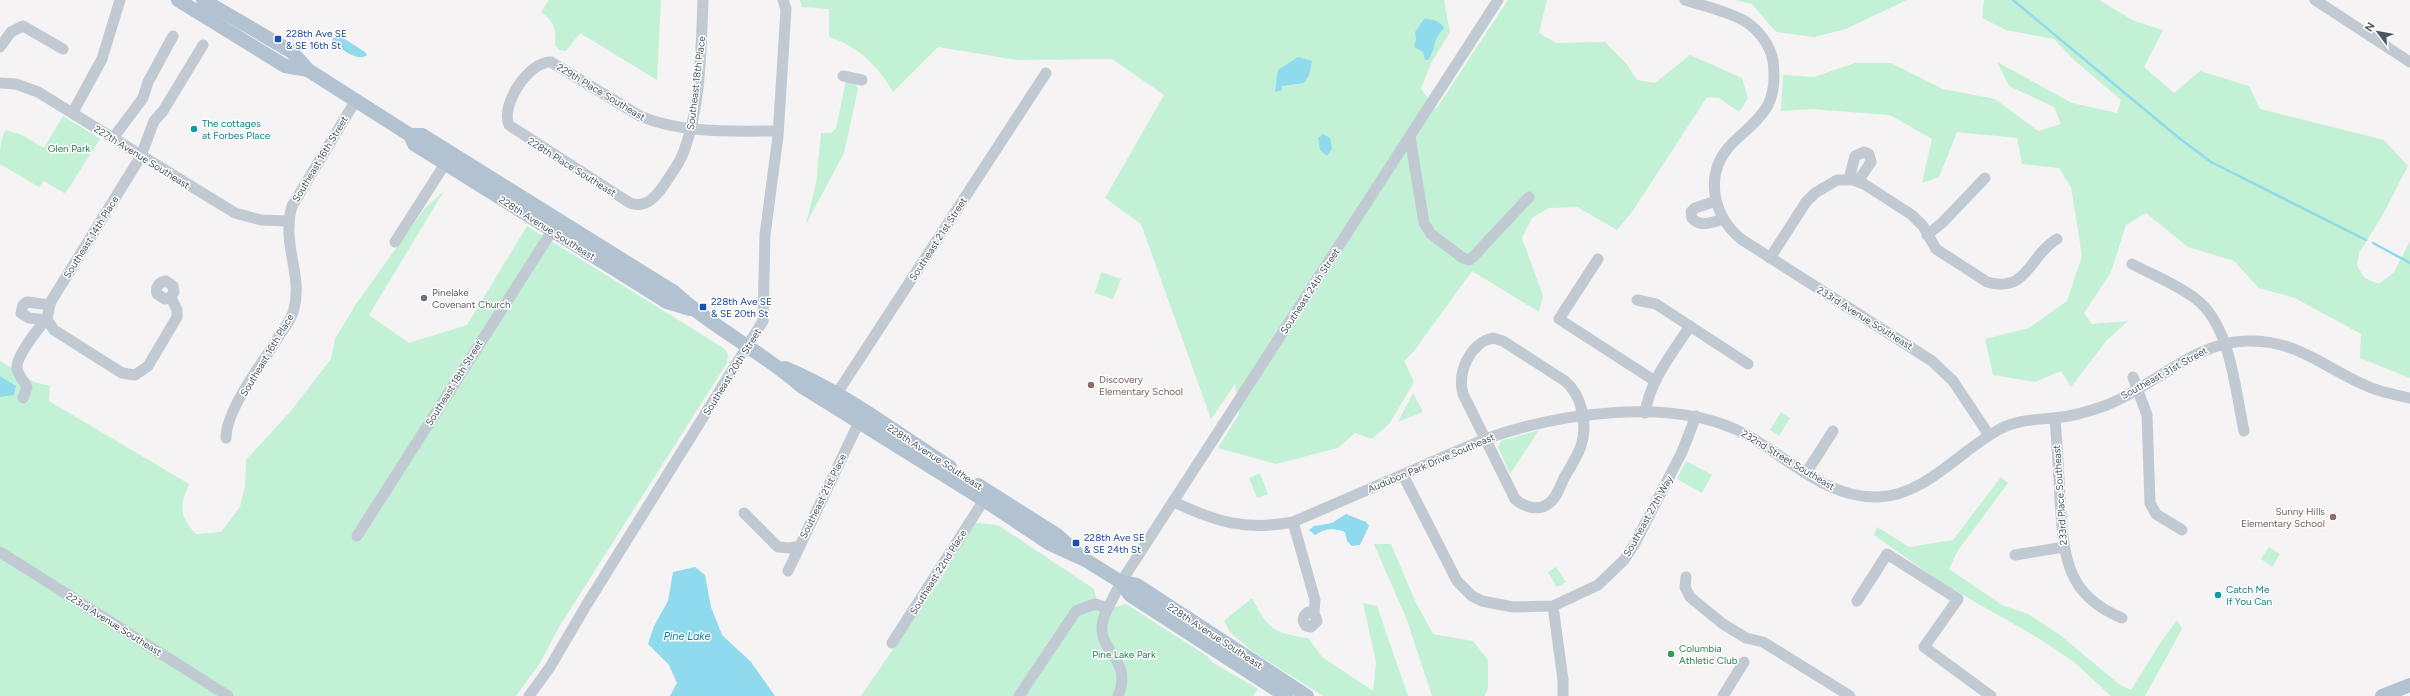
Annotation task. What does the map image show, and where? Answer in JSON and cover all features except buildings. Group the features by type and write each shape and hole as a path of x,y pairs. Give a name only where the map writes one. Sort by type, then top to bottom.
{"main road":[{"name":"228th Avenue Southeast","path":"178,0 285,66 308,70"},
{"name":"228th Avenue Southeast","path":"204,0 292,52 308,70 410,135 422,135 674,292 692,309 777,364 801,386 833,399 939,460 1057,535 1087,561"},
{"name":"228th Avenue Southeast","path":"410,135 414,144 667,302 692,309"},
{"name":"228th Avenue Southeast","path":"833,399 859,422 984,500 1050,544 1087,561 1121,582 1137,585 1267,677 1286,696"},
{"path":"895,445 939,460"},
{"name":"228th Avenue Southeast","path":"1267,677 1307,696"},
{"path":"2382,696 2410,685"}],"street":[{"path":"73,112 102,58 120,0"},
{"name":"Southeast 18th Place","path":"649,202 660,192 676,168 684,152 692,128 701,49 703,0"},
{"name":"Southeast 20th Street","path":"529,696 550,668 591,597 749,346 764,317 765,235 778,131 786,9 783,0"},
{"name":"Southeast 24th Street","path":"1118,696 1123,678 1122,668 1106,645 1101,626 1121,582 1498,0"},
{"path":"1685,0 1732,16 1752,27 1764,39 1771,54 1774,86 1772,97 1764,111 1729,147 1719,163 1715,176 1717,204 1695,208 1691,212 1692,218 1696,223 1704,224 1723,219"},
{"path":"2315,0 2410,62"},
{"path":"0,48 11,32 23,26 63,49"},
{"path":"113,138 143,98 148,82 173,36"},
{"name":"Southeast 14th Place","path":"47,320 50,305 141,156 154,121 163,111 203,45"},
{"name":"229th Place Southeast","path":"544,61 551,62 640,116 654,122 692,128 778,131"},
{"name":"228th Place Southeast","path":"544,61 531,69 509,103 506,113 507,121 513,130 626,201 638,206 649,202"},
{"name":"Southeast 21st Street","path":"833,399 1046,73"},
{"path":"843,76 862,80"},
{"name":"227th Avenue Southeast","path":"0,83 27,88 73,112 141,156 235,213 261,220 288,221"},
{"name":"Southeast 16th Street","path":"288,221 298,194 356,100"},
{"path":"1410,136 1424,223 1431,234 1468,260 1529,196"},
{"path":"395,242 445,164"},
{"path":"1927,235 1942,223 1985,178"},
{"path":"1770,258 1806,202 1815,193 1830,183 1853,180 1912,216 1927,235 1931,243 1940,252 1987,282 2003,284 2015,282 2025,274 2048,244 2057,239"},
{"name":"233rd Avenue Southeast","path":"1717,204 1723,219 1734,233 1770,258 1932,361 1953,381 1989,435"},
{"name":"Southeast 16th Place","path":"226,438 226,429 231,414 294,309 296,283 290,250 288,221"},
{"name":"Southeast 18th Street","path":"357,536 552,230"},
{"path":"1598,259 1559,319 1654,381"},
{"path":"2132,264 2196,298 2216,321 2225,343 2244,431"},
{"path":"50,305 27,302 23,306 21,312 29,318 47,320 54,330 127,375 140,374 148,366 174,324 177,310 170,297"},
{"path":"1637,300 1656,304 1748,364"},
{"path":"23,398 27,387 17,367 19,359 41,324 47,320"},
{"path":"1645,413 1647,397 1654,381 1690,326"},
{"path":"1493,338 1502,341 1565,381 1574,391 1582,415 1583,438 1577,455 1554,498 1548,504 1535,508 1526,506 1514,499 1485,439 1460,385 1462,370 1477,346 1486,340 1493,338"},
{"name":"Southeast 31st Street","path":"1882,497 1911,489 1989,435 2013,423 2055,418 2092,410 2138,390 2194,354 2225,343 2261,342 2290,347 2313,356 2367,386 2410,398"},
{"path":"2133,377 2147,415 2150,503 2156,514 2182,530"},
{"name":"Audubon Park Drive Southeast","path":"1174,502 1212,519 1228,524 1260,526 1293,522 1485,439 1538,423 1582,415 1645,413 1696,416"},
{"name":"232nd Street Southeast","path":"1696,416 1742,432 1806,473 1841,492 1857,496 1882,497"},
{"name":"Southeast 27th Way","path":"1553,606 1598,585 1624,560 1634,545 1682,452 1696,416"},
{"name":"233rd Place Southeast","path":"2055,418 2064,547 2071,572 2081,590 2097,605 2122,618"},
{"name":"Southeast 21st Place","path":"788,571 859,422"},
{"path":"1806,473 1833,431"},
{"path":"1403,475 1457,581 1472,596 1493,605 1514,607 1553,606 1563,680 1563,696"},
{"name":"Southeast 22nd Place","path":"892,643 984,500"},
{"path":"744,512 778,547 800,546"},
{"path":"1293,522 1315,600 1314,614"},
{"path":"2015,555 2064,547"},
{"name":"223rd Avenue Southeast","path":"0,552 228,696"},
{"path":"1857,600 1887,554 1958,600 1924,647 1991,696"},
{"path":"1686,577 1685,587 1690,597 1723,624 1746,638 1763,642 1850,696"},
{"path":"1018,696 1076,611 1095,604 1108,608"},
{"path":"1723,696 1744,662"}],"green space":[{"path":"549,0 661,0 657,80 580,33 566,51 559,50 555,45 554,26 552,22 541,12"},
{"path":"800,0 1444,0 1450,32 1431,63 1421,89 1436,109 1508,0 1547,0 1539,33 1556,43 1605,42 1626,63 1637,80 1655,83 1690,55 1742,78 1748,98 1739,112 1719,98 1707,97 1632,212 1617,230 1577,207 1549,208 1532,218 1522,238 1543,296 1539,312 1472,271 1414,351 1404,361 1414,382 1390,423 1372,439 1355,433 1338,448 1276,464 1218,448 1239,414 1235,384 1211,419 1141,224 1105,198 1164,95 1112,59 1017,60 938,47 893,92 881,74 858,51 849,45 829,37 829,9 802,7"},
{"path":"1736,0 1907,0 1846,29 1814,37 1776,32 1752,4"},
{"path":"1984,0 2099,0 2134,21 2163,30 2144,67 2174,93 2200,71 2249,86 2260,109 2384,140 2408,166 2382,216 2359,253 2357,266 2365,278 2379,284 2394,272 2410,241 2410,378 2360,358 2361,334 2295,298 2259,288 2234,261 2188,247 2146,213 2126,225 2111,272 2084,313 2092,324 2128,321 2106,341 2071,387 2061,371 2035,382 1993,375 1985,339 2029,328 2067,301 2082,256 2071,187 2059,168 2022,164 2017,138 1957,132 1939,177 1922,183 1932,139 1890,115 1811,109 1781,111 1783,75 1814,77 1855,63 1891,63 1943,89 1995,99 2038,131 2061,124 2054,107 2009,86 1997,62 2072,103 2117,113 2121,100 2074,60 2054,39 2006,30 1982,18"},
{"path":"846,81 855,83 858,89 844,153 806,224 816,184 821,133 831,133 836,128"},
{"name":"Glen Park","path":"63,116 100,139 66,192 64,193 44,181 39,187 0,164 1,141 6,130 22,135 44,148"},
{"path":"444,191 369,315 409,343 467,325 527,226 725,349 728,354 727,363 559,627 540,663 516,696 0,696 0,361 34,382 50,386 49,401 189,484 182,510 190,527 196,534 221,532 240,507 245,486 246,460 290,412 331,359 335,339 356,304 425,208"},
{"path":"1101,272 1121,279 1113,299 1095,293"},
{"path":"1413,393 1423,412 1398,422"},
{"path":"1781,412 1790,418 1779,436 1770,430"},
{"path":"1539,430 1510,474 1498,447 1501,441"},
{"path":"1686,461 1712,475 1702,493 1677,479"},
{"path":"1260,473 1268,494 1257,498 1249,478"},
{"path":"2001,477 2008,483 1957,552 1949,569 2002,605 2028,614 2060,635 2120,685 2131,690 2161,642 2177,620 2182,629 2145,696 2111,696 2074,662 2040,639 1942,583 1874,535 1877,527 1909,547 1953,540"},
{"name":"Pine Lake Park","path":"975,523 998,525 1094,589 1100,611 1126,604 1207,656 1212,662 1258,689 1253,696 861,696 943,576"},
{"path":"1374,544 1391,544 1415,601 1433,634 1473,641 1488,660 1488,689 1484,696 1432,696 1407,620"},
{"path":"2269,547 2280,554 2272,567 2261,559"},
{"path":"1556,567 1566,582 1557,587 1548,572"},
{"path":"1252,598 1263,617 1273,628 1287,634 1308,638 1322,657 1373,691 1376,662 1363,603 1377,606 1408,696 1323,696 1252,651 1230,632 1224,621"}],"water":[{"path":"1424,19 1436,21 1444,28 1437,37 1428,60 1425,60 1423,52 1414,47 1416,39 1415,32"},
{"path":"340,36 365,52 367,55 363,57 354,56 332,42 333,38"},
{"path":"1298,57 1312,61 1309,75 1304,83 1282,86 1282,90 1275,92 1278,70"},
{"path":"1323,134 1330,138 1332,149 1327,156 1320,150 1318,138"},
{"path":"0,376 16,386 14,395 0,397"},
{"path":"1346,514 1366,522 1369,526 1360,545 1352,546 1347,541 1345,532 1333,529 1323,531 1315,535 1309,530 1314,526 1332,523"},
{"name":"Pine Lake","path":"695,567 705,575 711,607 722,635 751,662 775,696 670,696 677,683 669,665 648,644 654,626 668,601 673,572"}],"waterway":[{"path":"2013,0 2179,138 2211,162 2366,240"},
{"path":"2373,243 2410,263"}],"place":[{"name":"228th Ave SE & SE 16th St","path":"278,39"},
{"name":"The cottages at Forbes Place","path":"194,129"},
{"name":"Pinelake Covenant Church","path":"424,298"},
{"name":"228th Ave SE & SE 20th St","path":"703,307"},
{"name":"Discovery Elementary School","path":"1091,385"},
{"name":"Sunny Hills Elementary School","path":"2333,517"},
{"name":"228th Ave SE & SE 24th St","path":"1076,543"},
{"name":"Catch Me If You Can","path":"2218,595"},
{"name":"Columbia Athletic Club","path":"1671,654"}]}
